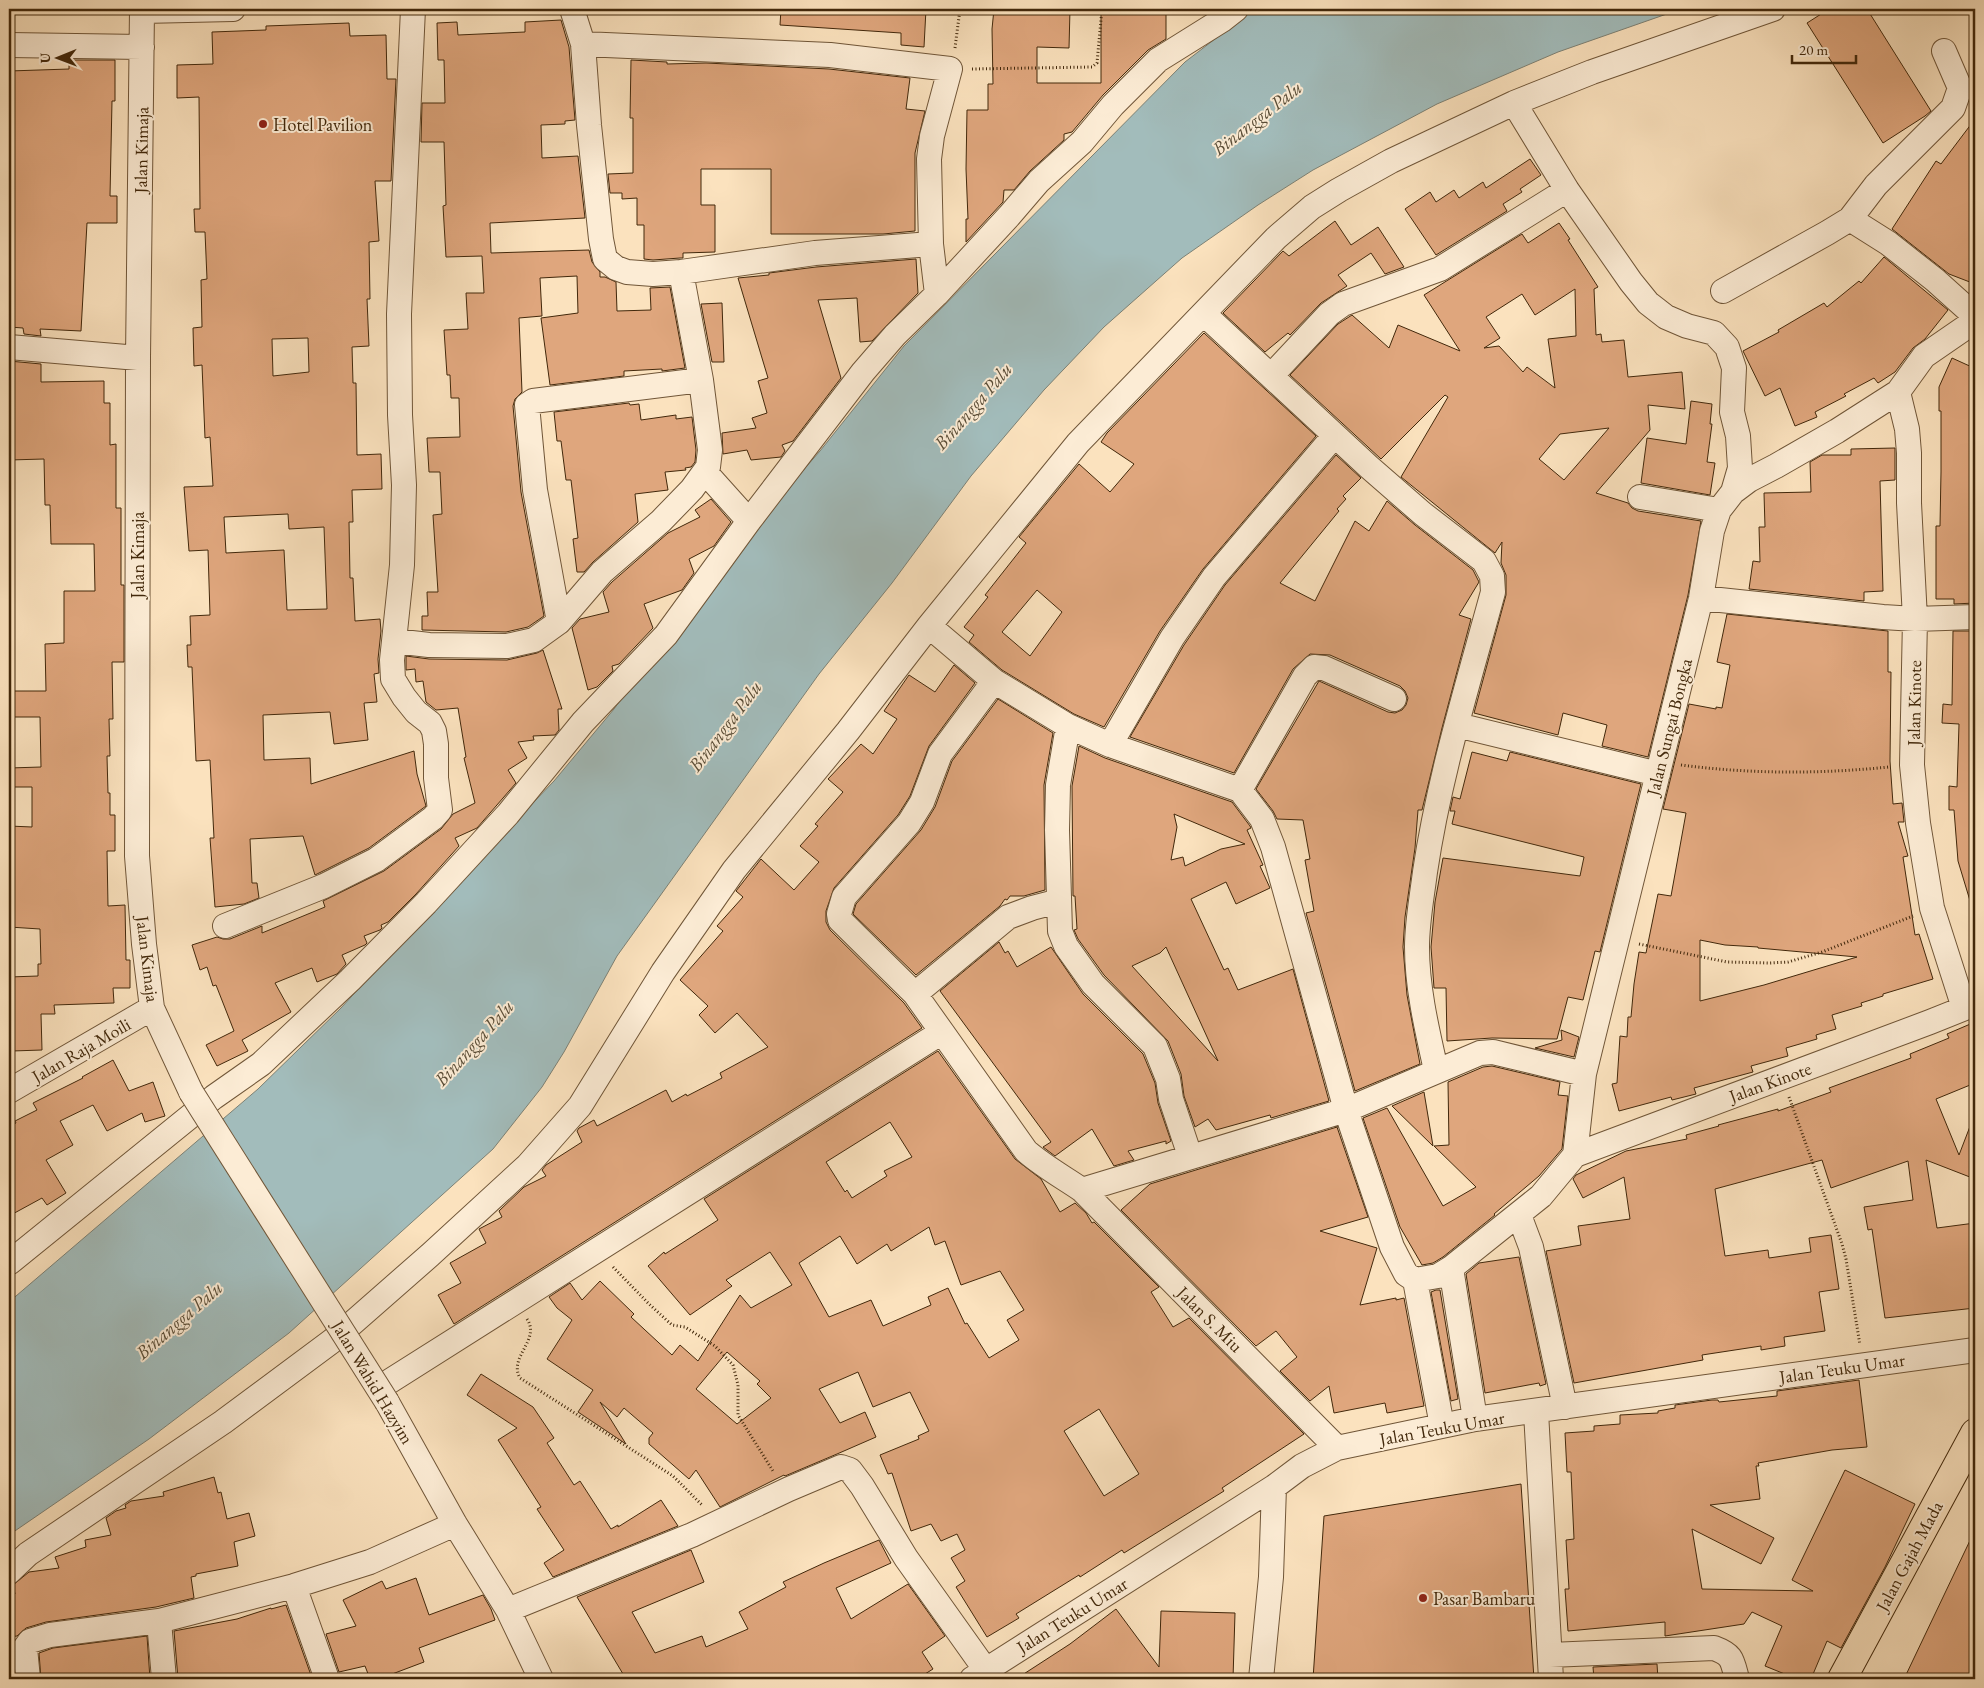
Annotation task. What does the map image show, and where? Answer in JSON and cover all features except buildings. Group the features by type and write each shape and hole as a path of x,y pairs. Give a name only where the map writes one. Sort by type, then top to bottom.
{"highway":[{"name":"Jalan Gajah Mada","path":"1842,1679 1975,1433"}],"street":[{"path":"142,10 233,9"},
{"path":"225,926 324,886 376,860 439,813 440,806 436,778 436,738 430,723 416,712 404,697 393,678 392,660 402,565 404,485 400,415 399,314 413,9"},
{"path":"572,9 582,44 600,239 605,259 616,268 627,272 653,274 681,272 815,253 931,244"},
{"path":"9,1263 214,1098 261,1064 350,980 426,903 495,828 583,722 666,635 749,521 863,372 895,335 937,294 1039,181 1082,142 1112,104 1158,60 1222,20 1236,9"},
{"path":"9,1572 28,1554 223,1422 332,1341 528,1165 580,1106 663,972 734,870 848,731 929,626 1078,443 1276,238 1312,207 1338,190 1391,161 1514,102 1592,72 1773,9"},
{"name":"Jalan Kimaja","path":"142,10 138,358 137,856 144,944 152,1008 191,1092"},
{"path":"582,44 830,55 950,69 932,136 929,159 929,223 937,294"},
{"path":"9,45 142,47"},
{"path":"1722,291 1850,219 1876,185 1954,108 1960,88 1944,51"},
{"path":"1514,102 1567,190 1631,282 1648,303 1666,317 1686,326 1714,333 1727,347 1734,368 1732,412 1738,436 1740,468 1734,492"},
{"path":"1271,376 1318,325 1343,304 1440,269 1567,190"},
{"path":"1850,219 1888,243 1935,280 1975,316"},
{"path":"394,641 429,645 508,646 534,640 558,622 602,572 661,521 692,490 706,472 710,461 710,450 701,380 681,272"},
{"path":"1204,314 1334,436 1423,514 1484,561 1492,576 1493,592 1431,831 1417,946 1425,1018 1436,1070"},
{"path":"1898,392 1924,356 1969,325 1975,324"},
{"path":"9,347 138,358"},
{"path":"558,622 534,490 527,405 533,402 701,380"},
{"name":"Jalan Sungai Bongka","path":"1574,1154 1584,1074 1701,598 1712,531 1719,510 1734,492 1749,480 1837,431 1898,392"},
{"name":"Jalan Kinote","path":"1574,1154 1970,1006 1932,908 1918,823 1912,765 1915,619 1908,437 1898,392"},
{"path":"1110,745 1172,638 1214,577 1334,436"},
{"path":"706,472 749,521"},
{"path":"1640,497 1719,510"},
{"path":"1701,598 1884,617 1915,619 1975,617"},
{"path":"929,626 994,681 1068,726 1110,745 1240,790 1262,818 1273,847 1346,1110 1392,1247 1406,1274 1415,1280 1438,1276 1451,1268 1541,1196 1574,1154"},
{"path":"1240,790 1306,676 1314,667 1324,668 1394,699"},
{"name":"Jalan S. Miu","path":"994,681 940,754 922,802 909,822 852,885 840,905 840,920 915,994 1026,1150 1040,1163 1082,1190 1337,1448"},
{"path":"1457,725 1659,768"},
{"path":"1068,726 1058,785 1057,830 1060,931 1066,946 1080,968 1154,1046 1168,1079 1171,1099 1190,1156"},
{"path":"915,994 1008,917 1032,908 1059,902"},
{"name":"Jalan Raja Moili","path":"9,1091 152,1008"},
{"path":"383,1395 516,1301 596,1249 942,1032"},
{"path":"1082,1190 1346,1110 1480,1052 1493,1052 1584,1074"},
{"name":"Jalan Wahid Hazyim","path":"191,1092 383,1395 455,1524 508,1610 541,1679"},
{"path":"1519,1214 1531,1247 1565,1407"},
{"path":"1451,1268 1475,1419"},
{"path":"1415,1280 1442,1426"},
{"name":"Jalan Teuku Umar","path":"978,1674 1274,1487 1302,1466 1337,1448 1475,1419 1975,1350"},
{"path":"1536,1412 1551,1679"},
{"path":"508,1610 692,1535 842,1467 850,1470 862,1486 978,1674"},
{"path":"1261,1679 1271,1577 1274,1487"},
{"path":"28,1679 26,1648 30,1641 50,1635 159,1621 294,1586 370,1562 455,1524"},
{"path":"294,1586 327,1679"},
{"path":"159,1621 164,1679"},
{"path":"1550,1654 1714,1648 1726,1652 1733,1662 1737,1679"}],"path":[{"path":"960,9 955,52 950,69 1092,67 1097,63 1102,9"},
{"path":"1659,768 1698,767 1788,772 1838,772 1912,765"},
{"path":"1617,939 1727,962 1788,962 1822,952 1932,908"},
{"path":"1782,1077 1842,1244 1863,1365"},
{"path":"596,1249 672,1325 685,1327 715,1346 734,1365 738,1385 738,1415 786,1491"},
{"path":"516,1301 531,1324 531,1332 527,1343 516,1364 520,1378 672,1476 718,1522"}],"water":[{"name":"Binangga Palu","path":"1254,9 1681,9 1558,52 1437,104 1313,170 1258,205 1182,258 1104,327 1044,390 971,476 892,583 819,674 617,956 564,1052 542,1087 493,1149 289,1333 149,1439 9,1535 9,1302 258,1089 341,1008 425,916 554,781 614,709 706,581 820,451 904,346 1185,62"}],"place":[{"name":"Hotel Pavilion","path":"263,124"},
{"name":"Pasar Bambaru","path":"1423,1598"}]}
